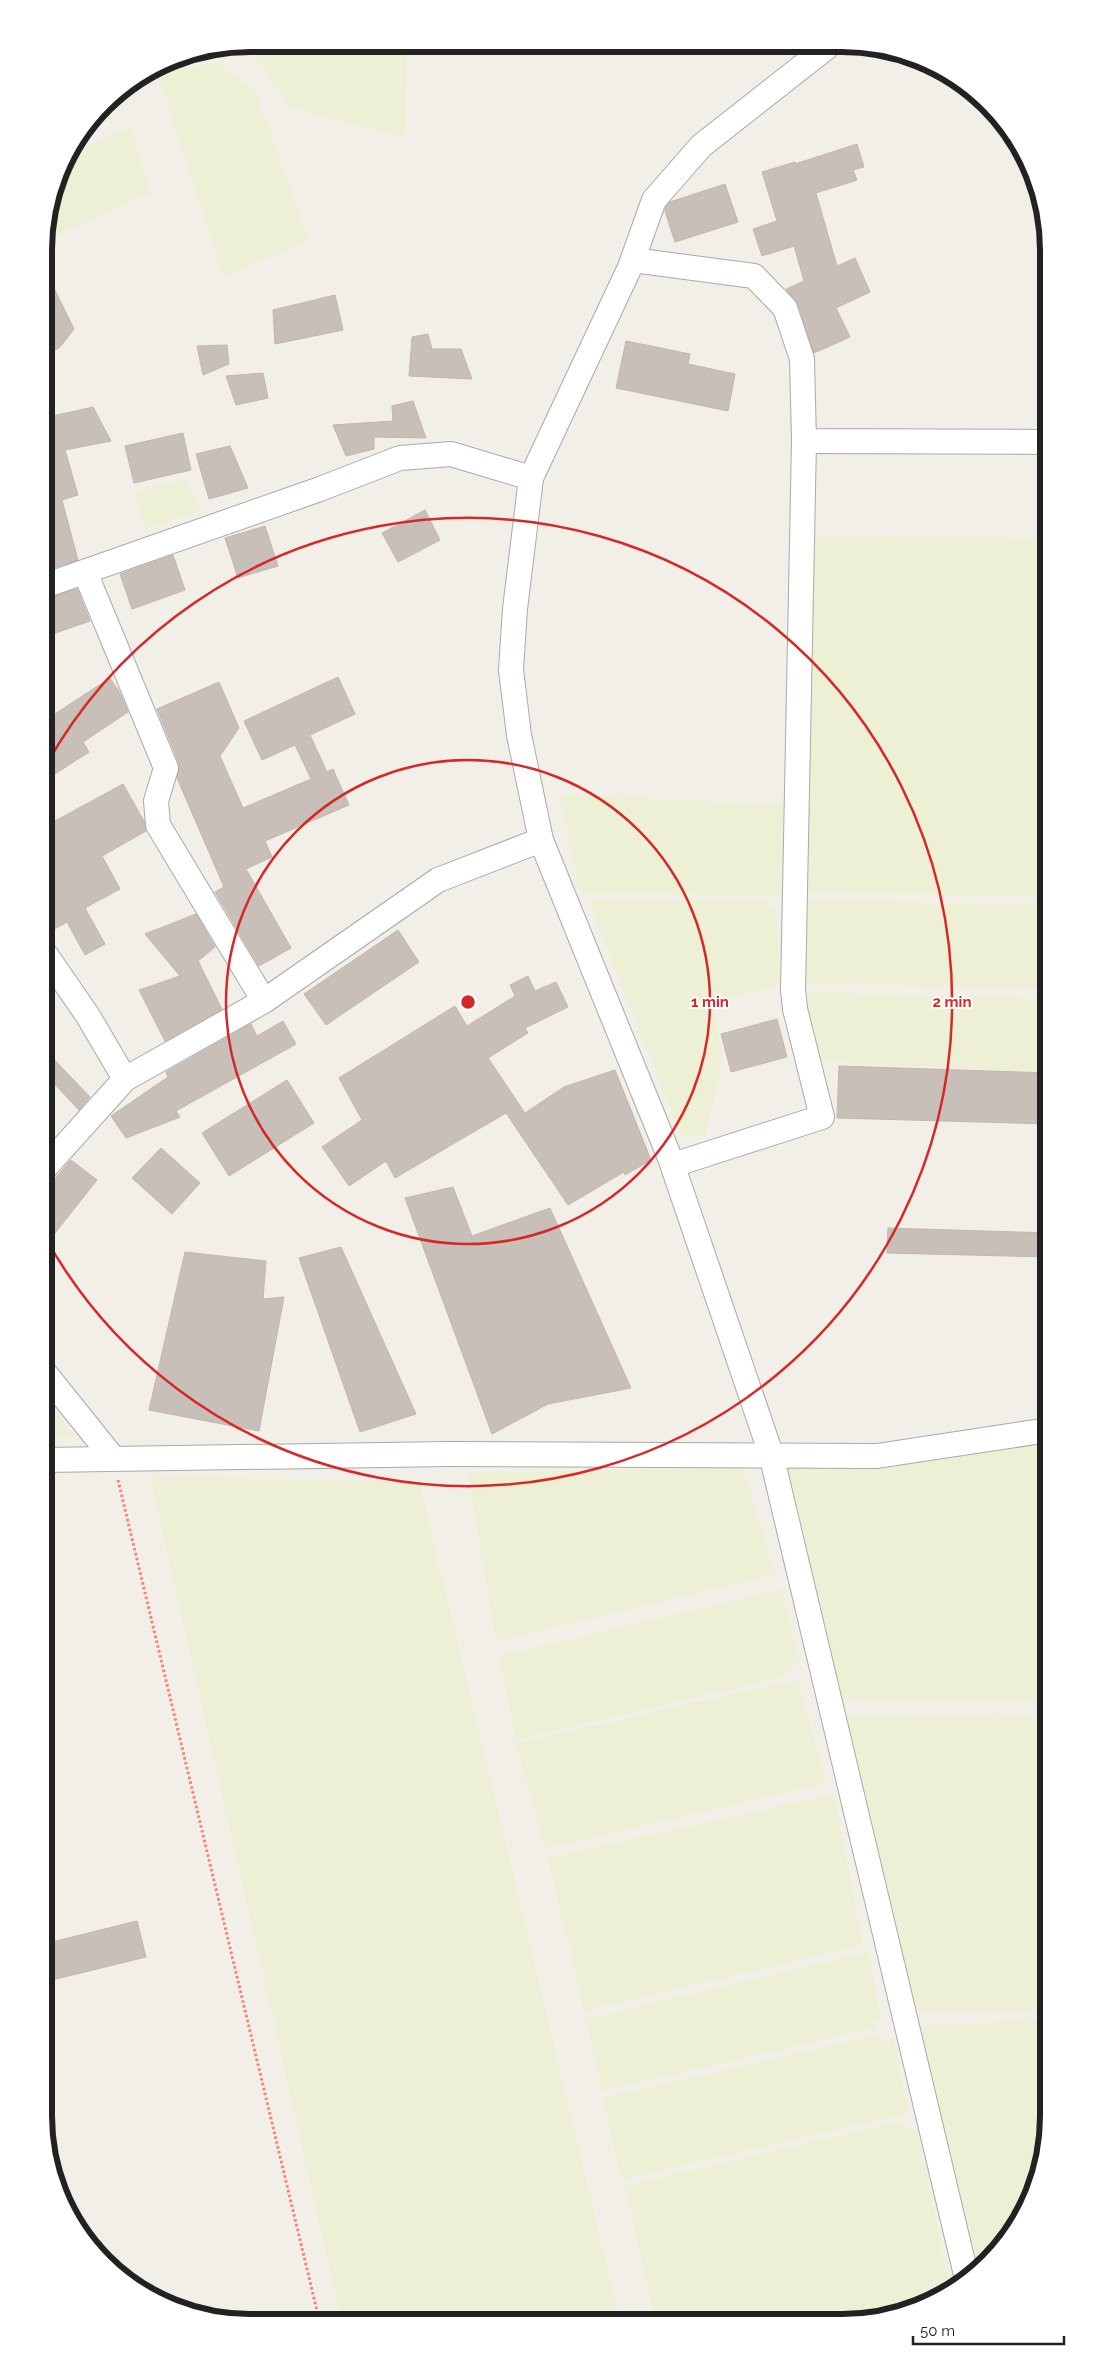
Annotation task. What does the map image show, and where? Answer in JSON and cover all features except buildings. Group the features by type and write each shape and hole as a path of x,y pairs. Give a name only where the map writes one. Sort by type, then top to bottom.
{"street":[{"path":"821,52 701,146 654,200 633,260 531,478 515,609 511,670 519,735 541,840 673,1165 771,1454 965,2271"},
{"path":"633,260 754,276 785,308 802,359 804,441 793,990 795,1008 822,1117 673,1165"},
{"path":"804,441 1040,442"},
{"path":"52,583 320,489 400,458 451,454 531,478"},
{"path":"85,572 166,768 156,801 158,825 264,1001"},
{"path":"52,1160 125,1079 264,1001 438,880 541,840"},
{"path":"52,964 88,1016 125,1079"},
{"path":"52,1382 113,1458"},
{"path":"52,1460 448,1454 771,1454 876,1456 1040,1431"}],"path":[{"path":"113,1458 318,2314"}],"green space":[{"path":"247,52 407,52 405,137 290,108 252,53"},
{"path":"216,62 255,90 309,241 223,276 158,75"},
{"path":"130,127 151,193 53,237 59,199 80,150"},
{"path":"183,479 202,510 146,529 134,492"},
{"path":"802,535 1040,538 1040,896 805,893"},
{"path":"560,794 783,805 782,895 580,894"},
{"path":"588,900 762,900 776,909 780,984 713,1004 723,1060 705,1136 682,1138"},
{"path":"804,901 1040,904 1040,988 805,984"},
{"path":"802,992 1040,999 1040,1073 818,1061"},
{"path":"52,1410 76,1438 52,1439"},
{"path":"1040,1444 1040,1702 839,1700 780,1462 871,1466"},
{"path":"743,1468 775,1574 496,1642 468,1473"},
{"path":"150,1477 419,1481 618,2314 340,2314"},
{"path":"782,1589 799,1661 790,1668 785,1676 516,1740 499,1656"},
{"path":"798,1680 826,1783 545,1849 516,1743"},
{"path":"842,1714 1040,1718 1040,2010 914,2010"},
{"path":"834,1794 863,1945 584,2011 548,1858"},
{"path":"869,1952 880,2018 873,2020 876,2028 602,2091 586,2019"},
{"path":"1040,2020 1040,2129 1034,2167 1014,2215 1000,2236 976,2262 908,2026"},
{"path":"877,2035 880,2041 893,2037 908,2113 621,2180 603,2098"},
{"path":"902,2121 906,2129 917,2131 949,2282 921,2297 853,2313 653,2314 625,2186"}]}
